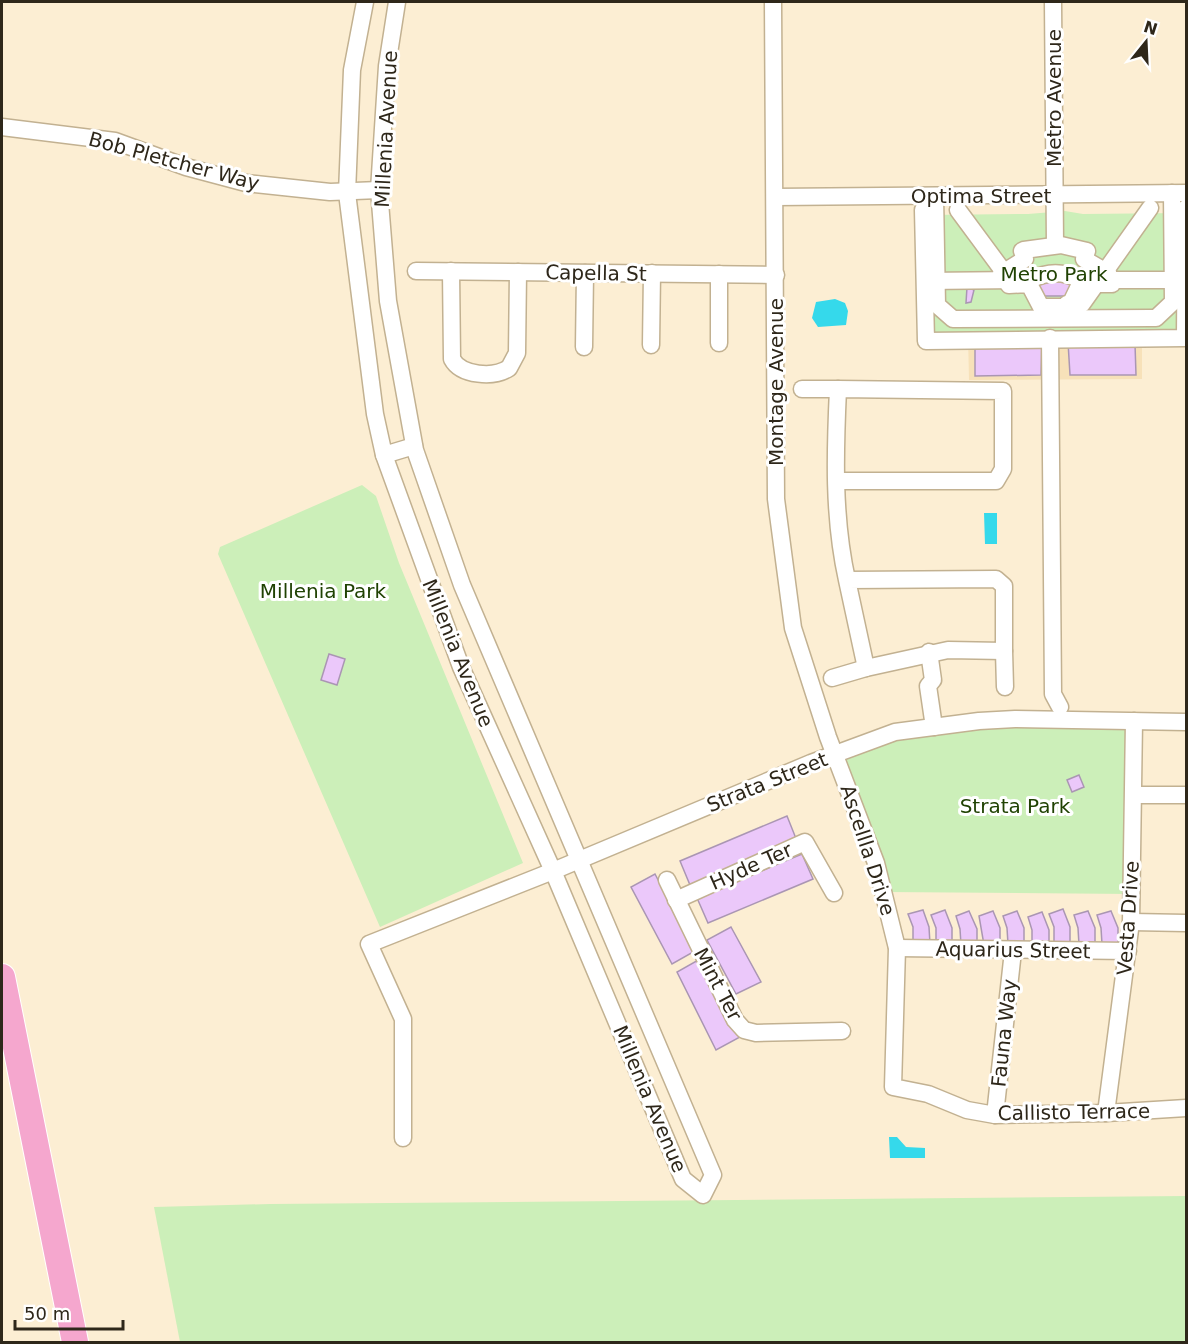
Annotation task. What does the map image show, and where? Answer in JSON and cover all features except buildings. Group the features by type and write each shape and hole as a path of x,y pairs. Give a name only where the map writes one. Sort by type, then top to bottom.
{"highway":[{"path":"2,977 75,1342"}],"street":[{"name":"Millenia Avenue","path":"365,2 352,70 347,193 375,414 384,455 461,667 553,872 683,1179 703,1195 713,1175 462,585 414,446 388,301 379,190 387,66 397,2"},
{"name":"Montage Avenue","path":"773,2 776,196 776,499 793,628 835,754"},
{"name":"Metro Avenue","path":"1053,2 1055,245"},
{"name":"Bob Pletcher Way","path":"2,128 115,141 186,167 246,183 347,193 379,190"},
{"name":"Optima Street","path":"776,196 1179,193"},
{"path":"935,196 926,341 1185,338 1179,280 1179,193"},
{"path":"923,210 931,281 937,304 953,319 1082,304 1103,279 1150,208"},
{"path":"958,210 1028,304 1156,318 1173,302 1179,280 1186,208"},
{"path":"1008,279 1025,260 1022,251 1055,245 1087,251 1084,259 1103,279"},
{"name":"Capella St","path":"416,271 776,275"},
{"path":"451,271 451,357 463,371 483,372 505,371 516,357 518,272"},
{"path":"584,347 585,273"},
{"path":"651,345 652,273"},
{"path":"931,281 1030,280 1044,273 1068,273 1082,280 1179,280"},
{"path":"719,274 719,343"},
{"path":"1055,307 1053,338 1053,694 1060,707"},
{"path":"802,389 1003,391 1002,474 996,481 837,481"},
{"path":"838,389 837,531 866,668"},
{"path":"384,455 414,446"},
{"path":"847,580 996,579 1004,586 1005,687"},
{"path":"832,678 929,652 1004,651"},
{"path":"929,652 933,680 928,686 940,726"},
{"name":"Strata Street","path":"403,1138 403,1019 369,944 553,872 835,754 895,732 1015,719 1186,722"},
{"name":"Vesta Drive","path":"1106,1113 1131,922 1134,721"},
{"name":"Ascellla Drive","path":"835,754 876,863 897,948 893,1087"},
{"path":"1134,795 1186,795"},
{"name":"Hyde Ter","path":"676,900 804,842 834,893"},
{"name":"Mint Ter","path":"667,880 735,1020 744,1030 756,1033 842,1031"},
{"path":"1131,922 1186,922"},
{"name":"Aquarius Street","path":"897,948 1128,951"},
{"name":"Fauna Way","path":"995,1115 1013,951"},
{"name":"Callisto Terrace","path":"893,1087 928,1094 967,1110 995,1115 1106,1113 1186,1108"}],"shaded area":[{"path":"1142,335 1142,379 969,380 968,336"}],"green space":[{"name":"Metro Park","path":"1065,211 1083,214 1182,213 1182,328 1176,335 934,336 926,215 1028,214"},
{"name":"Millenia Park","path":"362,485 376,496 399,563 523,863 380,927 218,554 220,547"},
{"name":"Strata Park","path":"1134,721 1132,894 885,892 835,754 895,732"},
{"path":"1186,1196 1186,1342 180,1342 154,1207 270,1204"}],"water":[{"path":"835,299 845,303 848,311 846,325 818,327 812,318 816,302"},
{"path":"984,513 997,513 997,544 985,544"},
{"path":"889,1137 897,1137 906,1147 925,1148 925,1158 890,1158"}]}
